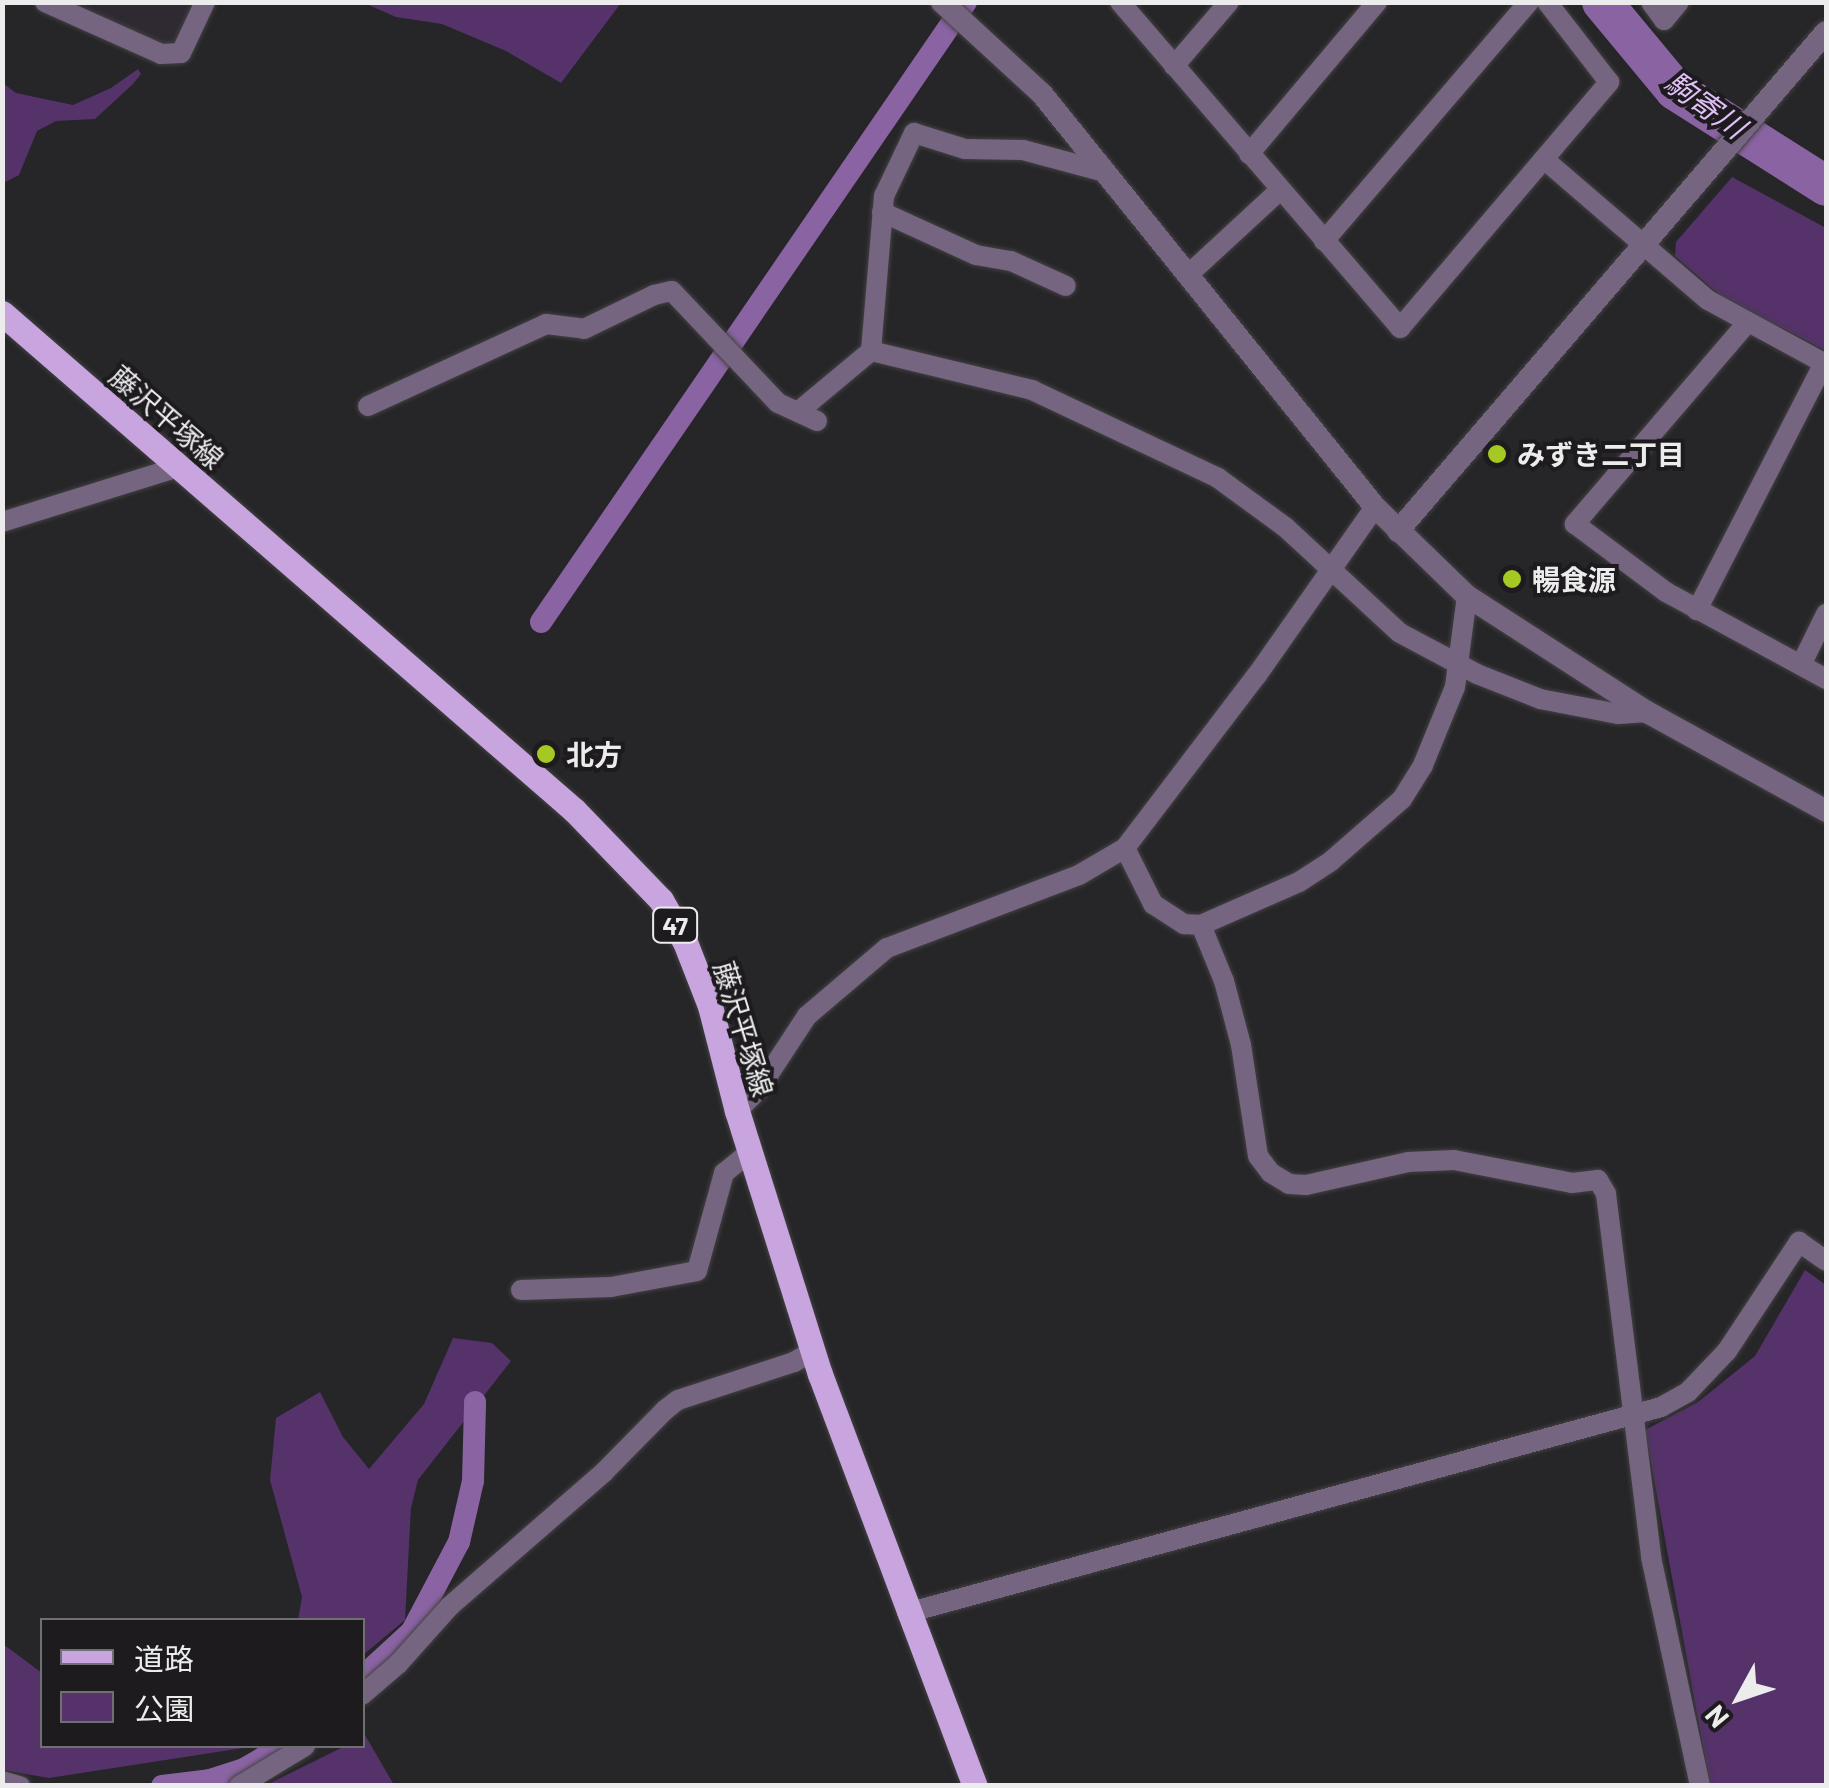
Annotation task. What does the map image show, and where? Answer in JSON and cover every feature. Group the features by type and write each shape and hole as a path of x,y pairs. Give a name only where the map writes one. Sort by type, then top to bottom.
{"main road":[{"name":"藤沢平塚線","path":"2,313 628,861 661,900 685,942 710,1006 737,1111 812,1351 974,1786"}],"street":[{"path":"45,2 161,54 181,53 206,2"},
{"path":"1120,2 1400,328 1609,82 1547,2"},
{"path":"1174,66 1229,2"},
{"path":"1250,154 1378,2"},
{"path":"1324,241 1529,2"},
{"path":"1650,2 1664,20 1679,2"},
{"path":"951,10 1042,94 1375,507 1468,596 1647,712 1826,811"},
{"path":"1398,531 1826,32"},
{"path":"368,406 546,324 584,329 654,295 672,292 778,404 808,416 871,350 884,196 914,133 965,149 1023,150 1105,172"},
{"path":"1544,160 1708,300 1824,363 1698,610"},
{"path":"1189,274 1280,190"},
{"path":"882,212 976,255 1011,261 1066,286"},
{"path":"1747,324 1576,524 1666,592 1826,678"},
{"path":"871,350 1032,390 1218,478 1285,526 1400,633 1459,666 1540,699 1618,714 1647,712"},
{"path":"2,522 179,467"},
{"path":"737,1111 759,1089 807,1016 887,948 1079,875 1125,848 1375,507"},
{"path":"1125,848 1153,904 1167,916 1200,924 1299,882 1389,812 1423,765 1459,666 1468,596"},
{"path":"1800,665 1826,614"},
{"path":"1200,924 1224,981 1241,1045 1258,1156 1271,1173 1289,1184 1306,1185 1408,1162 1454,1160 1572,1183 1598,1180 1606,1194 1630,1418 1650,1557 1700,1786"},
{"path":"521,1290 611,1287 697,1271 724,1173 750,1152"},
{"path":"907,1614 1630,1418 1688,1392 1711,1370 1799,1242 1826,1260"},
{"path":"365,1692 398,1664 450,1606 604,1472 678,1400 794,1362 812,1351"},
{"path":"239,1786 302,1748"},
{"path":"2,1781 20,1786"}],"shaded area":[{"path":"58,3 196,3 180,38 160,47"}],"green space":[{"path":"364,3 621,3 561,83 506,51 442,24 396,17"},
{"path":"138,69 141,74 133,84 95,119 56,121 37,131 19,175 3,183 3,83 16,93 73,105 111,88"},
{"path":"1732,177 1826,228 1826,351 1721,296 1675,256 1676,242"},
{"path":"1805,1270 1826,1285 1826,1785 1710,1785 1645,1430 1698,1402 1755,1356"},
{"path":"453,1338 492,1343 511,1361 418,1480 411,1508 405,1620 365,1653 365,1618 298,1618 302,1597 270,1480 276,1418 320,1392 343,1437 369,1469 424,1404"},
{"path":"3,1644 40,1672 40,1748 243,1748 49,1778 3,1770"},
{"path":"365,1735 394,1785 266,1785 341,1748 365,1748"}],"waterway":[{"path":"541,622 966,2"},
{"name":"駒寄川","path":"1602,2 1675,90 1826,186"},
{"path":"365,1674 412,1631 459,1542 473,1481 475,1402"},
{"path":"162,1786 210,1780 244,1769 280,1748"}],"place":[{"name":"みずき二丁目","path":"1497,454"},
{"name":"暢食源","path":"1512,579"},
{"name":"北方","path":"546,754"}]}
